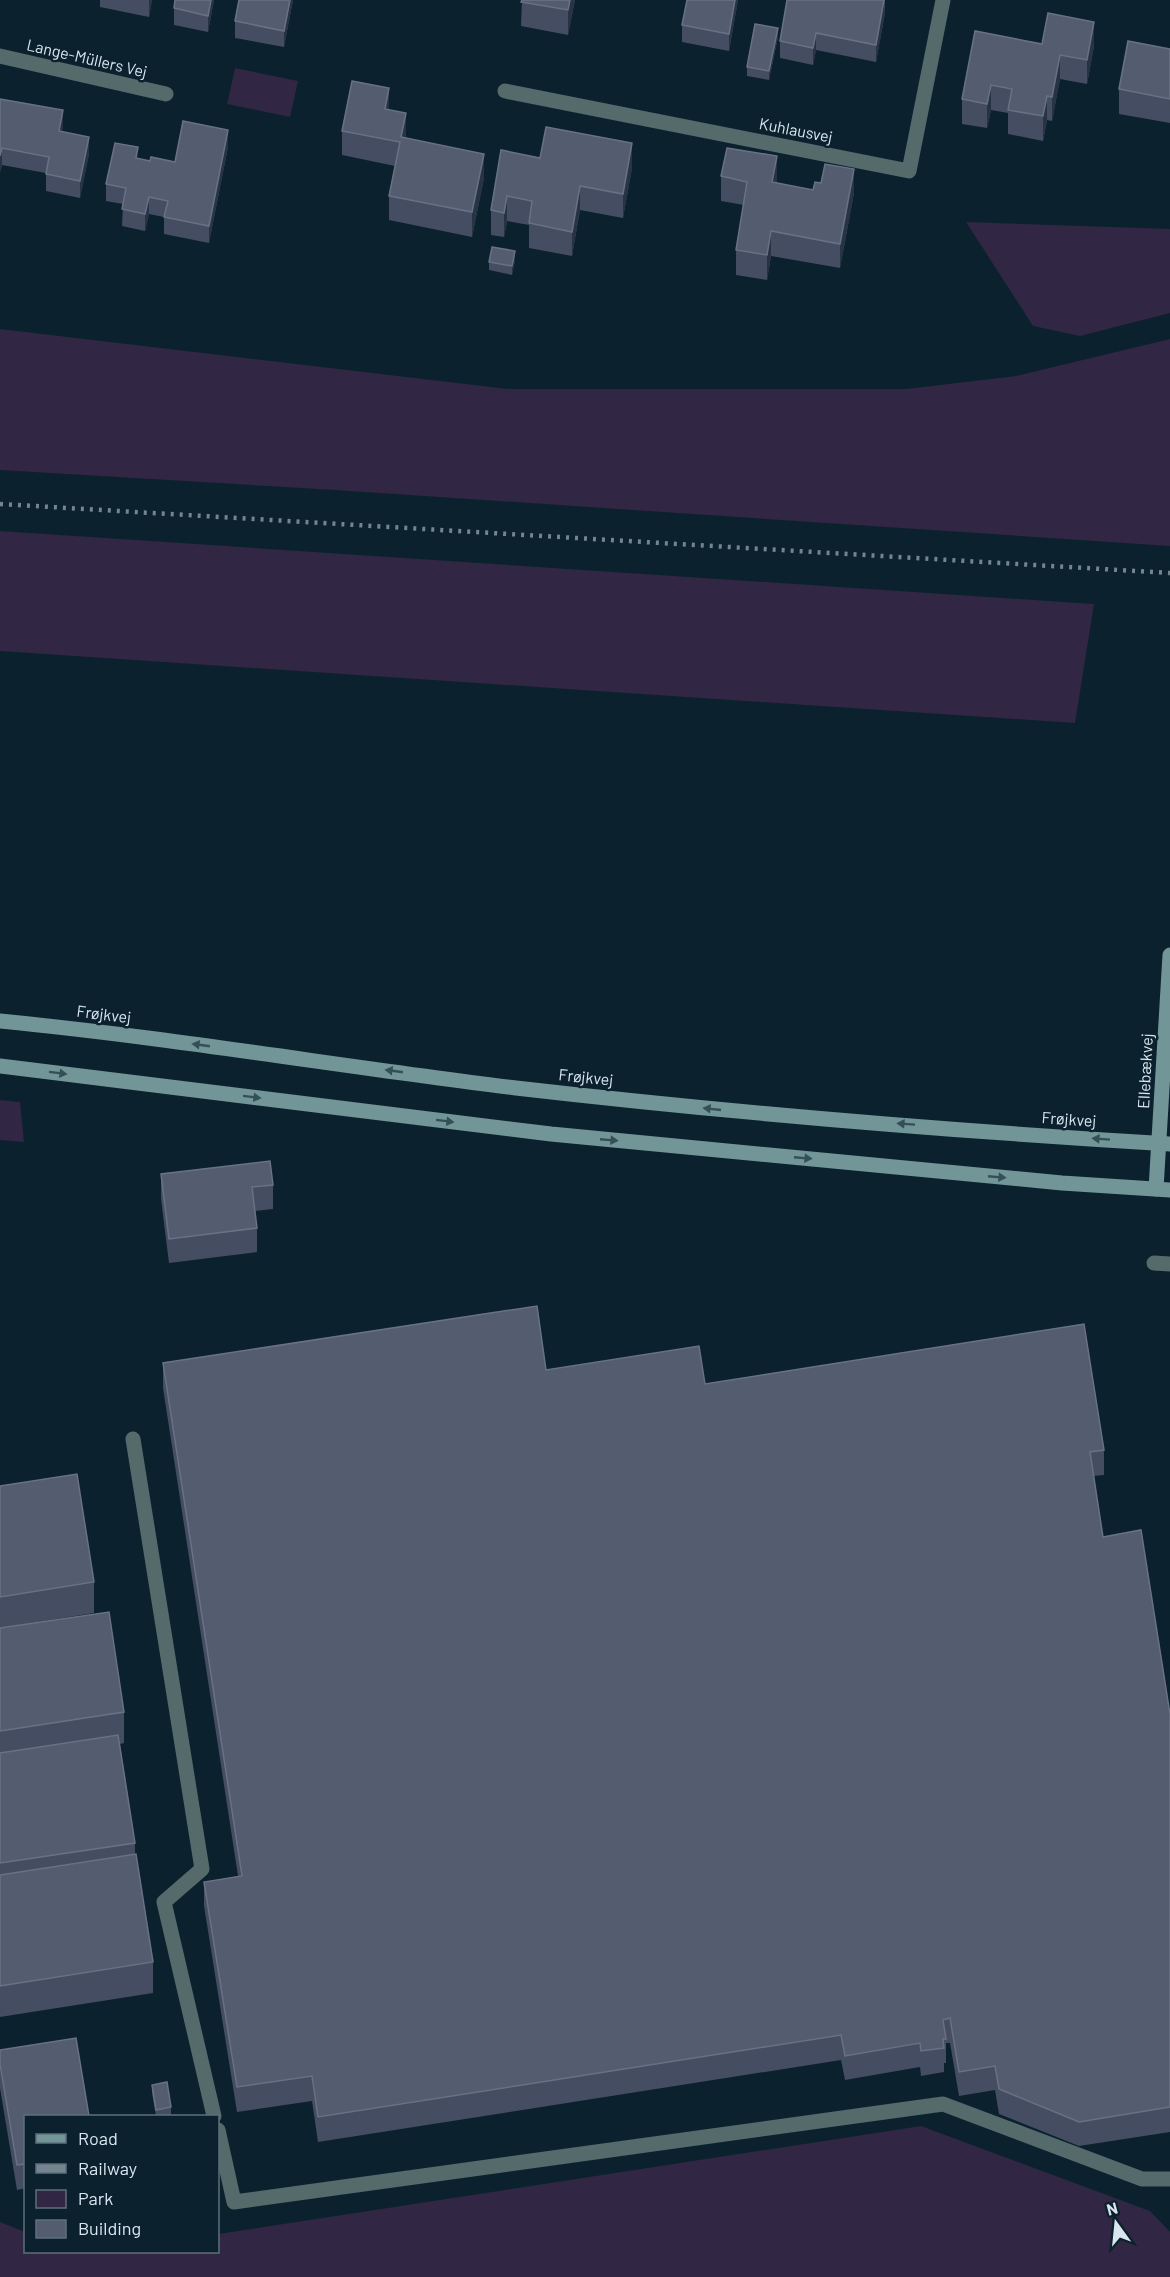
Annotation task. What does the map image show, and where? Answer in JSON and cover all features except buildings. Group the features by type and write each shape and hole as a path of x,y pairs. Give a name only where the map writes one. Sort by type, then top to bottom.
{"street":[{"name":"Kuhlausvej","path":"505,91 909,171 943,0"},
{"name":"Lange-Müllers Vej","path":"0,56 166,94"},
{"name":"Ellebækvej","path":"1163,1190 1170,955"},
{"name":"Frøjkvej","path":"0,1021 100,1031 514,1088 727,1111 1165,1144"},
{"path":"0,1066 551,1134 1062,1183 1163,1190"},
{"path":"1154,1263 1170,1264"},
{"path":"133,1438 202,1869 164,1902 214,2115"},
{"path":"219,2134 234,2202 943,2104 1142,2179 1170,2179"}],"green space":[{"path":"235,68 298,81 290,117 227,104"},
{"path":"966,222 1170,229 1170,313 1080,336 1033,326"},
{"path":"0,329 508,389 906,389 1016,376 1170,339 1170,546 0,470"},
{"path":"0,531 1094,604 1075,723 0,651"},
{"path":"0,1100 20,1102 24,1142 0,1140"},
{"path":"921,2126 1150,2211 1170,2232 1170,2277 0,2277 0,2222 24,2232 24,2253 219,2253 219,2234"}],"railway":[{"path":"0,504 1170,573"}]}
